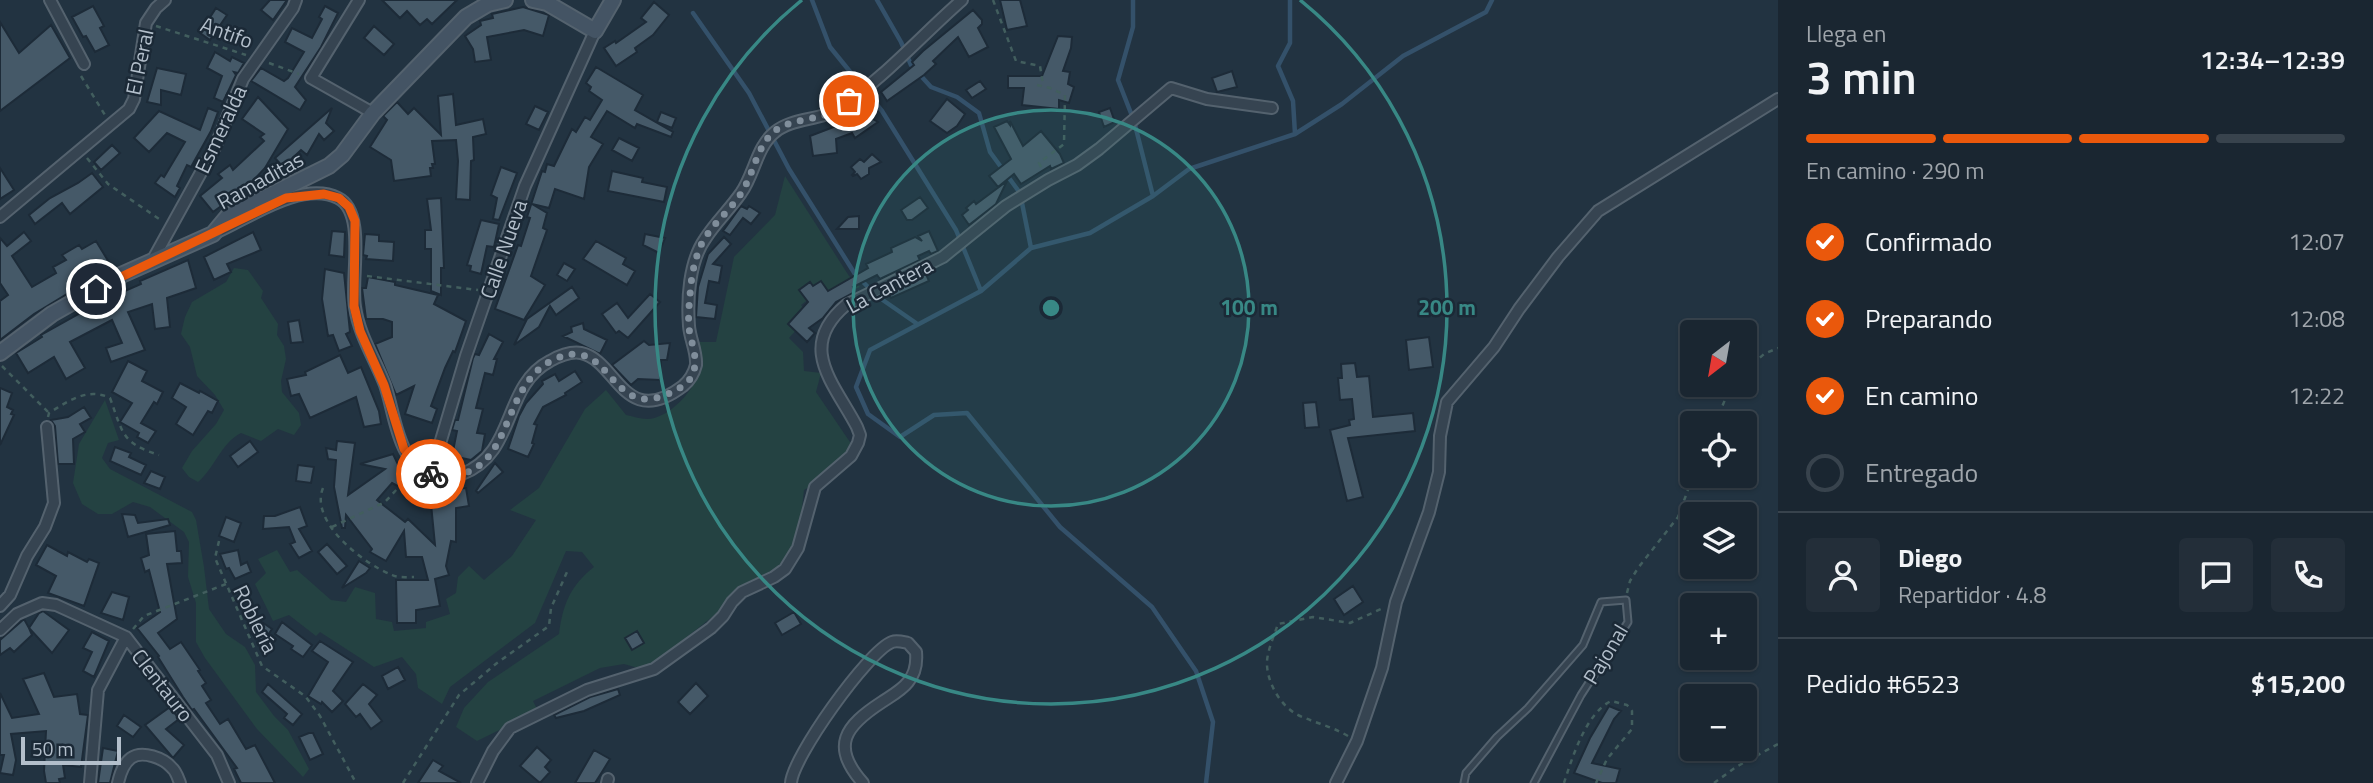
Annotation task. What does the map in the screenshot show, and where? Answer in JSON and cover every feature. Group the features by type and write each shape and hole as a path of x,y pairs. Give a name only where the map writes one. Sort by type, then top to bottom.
{"street":[{"path":"50,0 84,64"},
{"name":"El Peral","path":"0,218 128,109 134,99 146,23 165,0"},
{"name":"Esmeralda","path":"151,263 215,147 243,79 296,0"},
{"path":"359,0 310,79 373,113"},
{"name":"Ramaditas","path":"0,353 52,314 119,276 213,234 228,216 329,166 342,155 373,113 466,17 488,4 505,0"},
{"path":"533,0 547,3 594,31 612,0"},
{"path":"213,234 286,198 324,194 339,198 349,207 355,221 354,306 360,331 384,385 404,449 418,467 431,474 450,477 463,473 491,454 502,438 521,390 537,369 569,353 583,353 594,360 625,392 639,399 655,400 679,389 690,380 696,366 689,317 694,262 702,242 743,191 765,143 776,131 796,122 837,111 961,0"},
{"name":"Calle Nueva","path":"431,474 466,356 525,186 594,31"},
{"name":"La Cantera","path":"477,783 493,751 510,729 587,690 654,669 710,628 743,593 785,569 798,548 816,487 851,456 860,435 823,366 821,338 829,323 846,305 943,257 1006,206 1077,166 1171,88 1207,99 1272,108"},
{"path":"1336,783 1357,741 1382,668 1396,602 1429,512 1439,472 1440,436 1447,402 1494,347 1558,257 1598,211 1778,99"},
{"path":"0,606 10,596 27,556 45,527 54,503 47,427"},
{"name":"Clentauro","path":"0,630 17,614 42,603 56,605 126,637 217,755 229,783"},
{"path":"90,783 98,690 126,637"},
{"path":"791,783 800,758 849,684 883,648 892,642 908,643 916,652 917,666 909,682 863,715 846,738 843,752 850,769 863,783"},
{"path":"118,783 122,768 132,757 143,754 157,757 172,767 180,783"}],"lane":[{"name":"Pajonal","path":"1464,783 1466,773 1497,737 1528,708 1583,645 1601,602 1626,600 1628,622 1580,695 1534,783"}],"path":[{"path":"993,0 1016,61 1040,66 1044,85"},
{"name":"Antifo","path":"146,23 187,34 310,79"},
{"path":"84,64 80,73 111,124"},
{"path":"1037,85 1044,85 1065,95 1064,144 1039,163 1048,180"},
{"path":"80,151 108,184 171,226"},
{"path":"354,275 426,282 488,292"},
{"path":"1757,360 1778,348"},
{"path":"0,364 49,413"},
{"path":"49,413 82,395 100,393 110,398 123,435 139,448 159,455"},
{"path":"47,427 49,413"},
{"path":"332,527 385,502 418,467"},
{"path":"323,488 320,494 321,511 344,543 361,557 394,576 414,577"},
{"path":"1626,600 1630,581 1678,517 1689,488"},
{"path":"219,541 215,558 226,584"},
{"path":"404,783 459,695 549,626 551,608 567,572"},
{"name":"Roblería","path":"126,637 144,616 226,584 262,666 306,696 320,716 354,783"},
{"path":"1357,741 1328,724 1296,714 1279,698 1269,679 1267,660 1278,624 1313,617 1349,623 1396,602"},
{"path":"1564,783 1579,741 1598,710 1611,701 1627,705 1632,711 1632,729 1607,759 1595,783"},
{"path":"1714,783 1735,767 1778,744"}],"green space":[{"path":"785,176 849,276 860,287 833,294 819,291 801,305 809,316 789,338 803,352 804,371 821,373 816,392 854,448 835,472 804,490 796,559 784,577 740,595 645,670 624,664 600,668 533,701 538,711 477,741 456,727 464,708 488,682 559,634 569,596 579,581 594,567 582,552 566,551 535,623 450,687 442,704 418,688 416,674 402,657 374,667 320,632 316,636 289,615 273,621 255,584 266,573 258,559 277,550 290,572 297,570 331,600 346,602 355,587 375,593 376,619 392,622 394,631 426,628 426,622 450,614 446,599 456,593 458,577 469,566 484,580 512,556 536,520 510,510 539,488 585,409 606,390 626,415 655,418 680,402 687,394 700,369 698,342 716,342 734,257 775,215"},
{"path":"234,268 248,270 263,291 261,298 278,324 277,335 284,346 286,359 281,381 282,392 299,413 301,425 294,435 278,429 261,441 241,433 228,443 198,482 189,477 182,468 224,410 215,395 197,376 190,347 181,334 192,302 226,282"},
{"path":"105,400 119,440 108,443 102,458 110,469 192,512 196,520 209,609 226,634 245,647 255,665 256,692 288,730 309,769 303,777 257,729 196,642 196,603 188,577 189,542 184,532 150,507 133,502 112,514 98,514 82,504 73,483 79,444"}],"building":[{"path":"270,0 287,0 273,20 261,10"},
{"path":"382,0 457,0 432,24 427,19 420,25 407,11 400,18"},
{"path":"1000,0 1020,0 1027,26 1007,30"},
{"path":"654,2 669,15 653,35 635,48 637,52 616,66 604,48 646,22 641,18"},
{"path":"93,6 104,26 100,28 109,45 95,52 72,17"},
{"path":"325,6 338,13 321,47 295,87 306,100 300,110 251,81 261,68 284,81 288,78 304,52 285,42 292,28 312,38 322,19 319,17"},
{"path":"523,7 549,15 543,36 524,30 487,37 491,60 475,62 473,49 465,36 481,25 480,21 493,18 492,14"},
{"path":"216,8 227,15 210,40 200,33"},
{"path":"973,10 982,20 978,28 988,47 969,57 958,37 933,61 936,64 924,75 887,101 881,92 914,65 912,62 923,51"},
{"path":"0,22 19,53 51,25 70,58 0,111"},
{"path":"374,26 394,44 384,55 364,38"},
{"path":"1058,36 1072,37 1063,71 1070,72 1068,84 1074,87 1069,103 1059,100 1059,109 1022,105 1024,88 1008,88 1008,76 1042,76"},
{"path":"215,52 230,61 232,57 244,63 238,73 234,72 236,75 223,102 214,98 222,76 207,68"},
{"path":"596,67 643,95 635,110 673,132 671,137 637,124 635,128 607,111 591,137 603,144 589,167 584,199 555,189 549,208 532,204 547,213 543,228 547,230 531,276 545,285 524,320 495,309 518,245 521,246 530,218 527,217 542,171 545,172 547,164 554,166 572,129 576,132 585,117 590,120 602,100 589,91 591,87 586,83"},
{"path":"157,68 186,74 181,95 161,90 161,105 147,102"},
{"path":"1232,71 1237,87 1217,92 1212,78"},
{"path":"980,81 986,89 972,98 966,90"},
{"path":"453,94 456,125 483,119 486,134 473,137 470,200 456,199 456,140 432,141 435,164 430,168 431,176 394,181 391,160 370,147 387,120 383,116 397,102 408,114 414,108 441,135 438,96"},
{"path":"258,97 288,129 265,168 246,188 213,212 200,196 222,178 218,174 230,165 233,170 264,141 260,137 264,134 242,119"},
{"path":"947,99 965,114 957,126 947,133 930,121"},
{"path":"535,106 548,112 539,130 526,124"},
{"path":"208,108 218,112 211,131 191,167 187,165 175,197 155,183 161,175 164,177 185,142 167,133 149,152 134,138 159,111 200,130"},
{"path":"332,108 326,123 334,131 324,140 319,134 307,155 301,150 283,167 275,158"},
{"path":"1110,108 1115,122 1104,127 1099,112"},
{"path":"661,112 676,118 672,128 657,122"},
{"path":"864,114 878,122 855,138 852,133 836,139 837,153 813,156 810,136 844,123 845,126"},
{"path":"1007,121 1010,125 1010,121 1023,146 1041,131 1064,163 1051,169 1050,166 1021,184 1014,174 998,187 989,176 1011,159 994,127"},
{"path":"619,138 639,148 632,161 612,150"},
{"path":"112,145 120,153 101,170 94,162"},
{"path":"872,154 881,162 869,168 869,174 861,179 857,174 853,176 855,172 851,167 860,159 864,162"},
{"path":"501,167 517,173 499,220 493,219 497,198 491,195"},
{"path":"0,168 14,190 0,199"},
{"path":"612,171 643,178 642,182 667,187 664,202 608,191"},
{"path":"92,173 103,187 70,214 62,203 35,224 29,215 50,198"},
{"path":"1007,181 996,204 969,225 962,215 968,210 966,208 974,201 976,204"},
{"path":"920,197 928,208 912,220 907,220 901,210"},
{"path":"441,198 444,268 441,268 441,295 431,291 431,249 425,249 425,230 431,230 427,199"},
{"path":"741,206 747,209 749,206 760,213 751,224 743,218 730,235 723,231"},
{"path":"859,216 859,229 837,229 848,217"},
{"path":"481,220 499,224 494,247 487,246 481,274 470,271 471,266 467,265"},
{"path":"332,231 345,232 344,257 329,255"},
{"path":"929,231 938,251 931,254 929,251 918,256 920,260 880,279 877,275 853,287 855,292 836,302 823,318 809,328 815,333 807,342 788,324 808,302 799,290 810,282 813,286 821,281 828,291 868,268 866,264 892,252 891,248 915,237 922,241 918,236"},
{"path":"24,232 31,241 12,256 32,287 56,273 53,267 66,260 62,255 79,245 82,249 96,241 110,264 0,340 0,301 8,295 0,283 0,238 7,246"},
{"path":"253,232 261,250 227,264 231,272 214,280 204,257"},
{"path":"365,234 379,235 379,241 394,242 393,261 366,259 367,256 363,255"},
{"path":"645,234 665,238 659,253 643,245"},
{"path":"724,237 731,244 713,264 722,266 719,283 709,281 705,303 717,305 715,319 696,317 698,287 708,254"},
{"path":"596,241 626,258 623,264 635,271 627,285 583,259"},
{"path":"188,260 196,288 167,298 170,327 155,329 152,304 128,312 145,350 111,362 106,348 122,343 112,320 70,342 85,368 66,379 54,357 28,373 16,353 42,337 41,335 102,301 141,284 140,281"},
{"path":"564,263 575,269 567,281 557,275"},
{"path":"325,269 344,273 350,332 346,334 352,346 339,351 333,335 328,336 322,299"},
{"path":"926,274 929,281 891,298 888,293"},
{"path":"368,277 438,295 434,304 466,321 431,406 437,409 432,423 405,414 414,386 396,395 375,344 392,337 392,322 366,319 362,288 366,288"},
{"path":"572,287 579,298 556,315 550,306 539,327 514,345 527,319"},
{"path":"650,294 660,302 628,338 619,331 616,333 602,314 617,303 628,318"},
{"path":"299,320 303,342 291,343 288,322"},
{"path":"583,323 584,329 607,340 600,354 563,336 572,332 571,327"},
{"path":"489,334 503,342 494,359 497,359 493,375 485,373 476,408 483,409 477,433 485,434 482,451 471,460 452,456 457,431 452,430 455,420 458,420 473,358 475,354 479,355"},
{"path":"1429,337 1433,367 1409,370 1406,340"},
{"path":"644,341 649,345 670,343 667,360 661,360 660,380 638,379 631,385 612,365"},
{"path":"340,355 348,373 361,367 379,411 381,424 364,427 356,397 310,418 299,394 291,396 287,379 306,375 305,372"},
{"path":"128,361 147,371 142,381 163,392 141,423 156,431 148,443 137,437 139,433 120,422 132,403 112,392"},
{"path":"1355,363 1357,377 1369,376 1373,417 1413,413 1415,431 1348,438 1363,497 1347,501 1330,430 1350,425 1349,420 1354,419 1352,399 1340,400 1338,378 1342,378 1341,364"},
{"path":"575,371 582,382 565,393 566,395 543,407 534,424 537,425 532,443 534,444 528,457 508,449 519,416 526,403 543,384 542,381 555,374 559,381"},
{"path":"180,383 218,401 212,413 208,411 193,435 176,424 186,407 172,398"},
{"path":"0,388 12,393 7,407 13,410 11,414 14,415 0,445"},
{"path":"1316,402 1319,427 1305,428 1303,403"},
{"path":"84,407 91,418 80,424 85,432 73,439 74,464 58,464 55,426 51,420 68,417"},
{"path":"250,441 258,452 238,467 230,456"},
{"path":"337,441 355,443 348,495 385,469 360,464 393,454 403,475 434,491 466,488 469,506 456,508 456,542 451,541 446,566 449,575 435,579 440,606 416,610 416,623 397,623 396,580 428,580 422,557 406,557 404,531 386,561 370,552 372,549 346,515 345,528 342,528 334,487 336,460 328,459 326,448 336,450","holes":["392,483 431,504 435,545 408,519 405,522 377,500"]},
{"path":"115,447 131,453 129,457 146,465 141,475 110,461"},
{"path":"495,463 503,472 478,493 476,491"},
{"path":"298,465 314,467 311,483 296,481"},
{"path":"151,471 165,477 160,489 144,483"},
{"path":"300,507 307,526 299,529 312,551 299,558 290,544 295,542 289,527 263,529 264,516 275,516"},
{"path":"122,514 135,515 138,523 168,519 170,525 128,537"},
{"path":"226,517 241,523 234,542 219,536"},
{"path":"175,531 177,551 181,551 182,563 167,564 177,619 158,633 170,649 181,642 200,670 198,671 206,683 202,686 211,700 206,703 220,724 228,719 246,749 255,745 275,783 241,783 234,769 237,768 194,709 192,710 159,656 137,628 160,612 149,570 145,572 141,558 149,555 146,534"},
{"path":"327,544 347,566 337,574 318,552"},
{"path":"47,545 67,556 68,552 87,562 89,559 99,563 84,606 48,593 56,576 36,565"},
{"path":"238,550 241,565 247,562 251,572 235,579 229,568 226,569 220,554"},
{"path":"359,561 370,568 342,588"},
{"path":"1353,586 1363,602 1344,615 1334,599"},
{"path":"112,592 129,597 123,620 101,613"},
{"path":"43,611 69,630 52,653 29,628"},
{"path":"794,612 801,624 782,635 775,623"},
{"path":"24,619 32,635 14,652 10,648 0,655 0,640"},
{"path":"259,620 272,629 263,642 250,633"},
{"path":"282,622 312,645 303,657 291,649 293,646 275,634"},
{"path":"637,631 644,643 632,650 625,638"},
{"path":"92,632 109,641 94,677 83,671 92,652 83,648"},
{"path":"320,641 353,662 333,691 343,701 332,712 322,702 321,704 308,696 328,662 312,651"},
{"path":"398,667 405,680 388,689 382,676"},
{"path":"44,673 54,697 77,694 80,714 88,715 81,767 63,765 65,778 59,779 60,783 46,783 46,731 11,734 16,760 13,775 0,773 4,755 0,755 0,693 12,718 39,714 23,679"},
{"path":"696,683 708,696 690,714 678,702"},
{"path":"268,684 302,714 293,725 284,718 287,714 262,692"},
{"path":"363,684 377,695 369,704 382,721 371,729 360,714 356,717 345,704"},
{"path":"618,689 620,695 584,711 556,718 554,715 590,697"},
{"path":"1609,706 1621,711 1614,719 1592,763 1620,769 1616,783 1602,783 1574,773"},
{"path":"170,707 179,719 166,729 184,745 173,758 145,725"},
{"path":"124,715 141,727 133,737 117,726"},
{"path":"313,733 323,754 310,760 299,737"},
{"path":"537,747 551,760 545,767 550,772 540,783 520,766"},
{"path":"103,748 118,751 110,783 98,783"},
{"path":"594,750 610,759 595,783 575,783"},
{"path":"433,760 443,766 439,771 461,783 418,783"}],"waterway":[{"path":"812,0 830,47 882,111 956,230 981,291"},
{"path":"877,0 911,65 931,87 957,97 979,113 990,152 1020,193 1031,248"},
{"path":"1133,0 1133,27 1118,80 1134,121 1153,196"},
{"path":"1290,0 1290,43 1278,66 1293,101 1295,134"},
{"path":"1206,783 1213,722 1196,671 1152,607 1060,527 967,413 934,415 900,437 868,414 856,387 870,350 981,291 1031,248 1090,233 1153,196 1189,169 1295,134 1342,104 1403,56 1486,12 1492,0"},
{"path":"693,13 749,93 789,169 855,274 877,296 916,323"}],"way so far":[{"path":"431,474 450,477 463,473 491,454 502,438 521,390 537,369 569,353 583,353 594,360 625,392 639,399 655,400 679,389 690,380 696,366 689,328 690,288 694,262 702,242 743,191 765,143 776,131 796,122 837,111 849,101"}],"route":[{"path":"96,289 286,198 324,194 339,198 349,207 355,221 354,306 360,331 384,385 404,449 410,460 431,474"}]}
